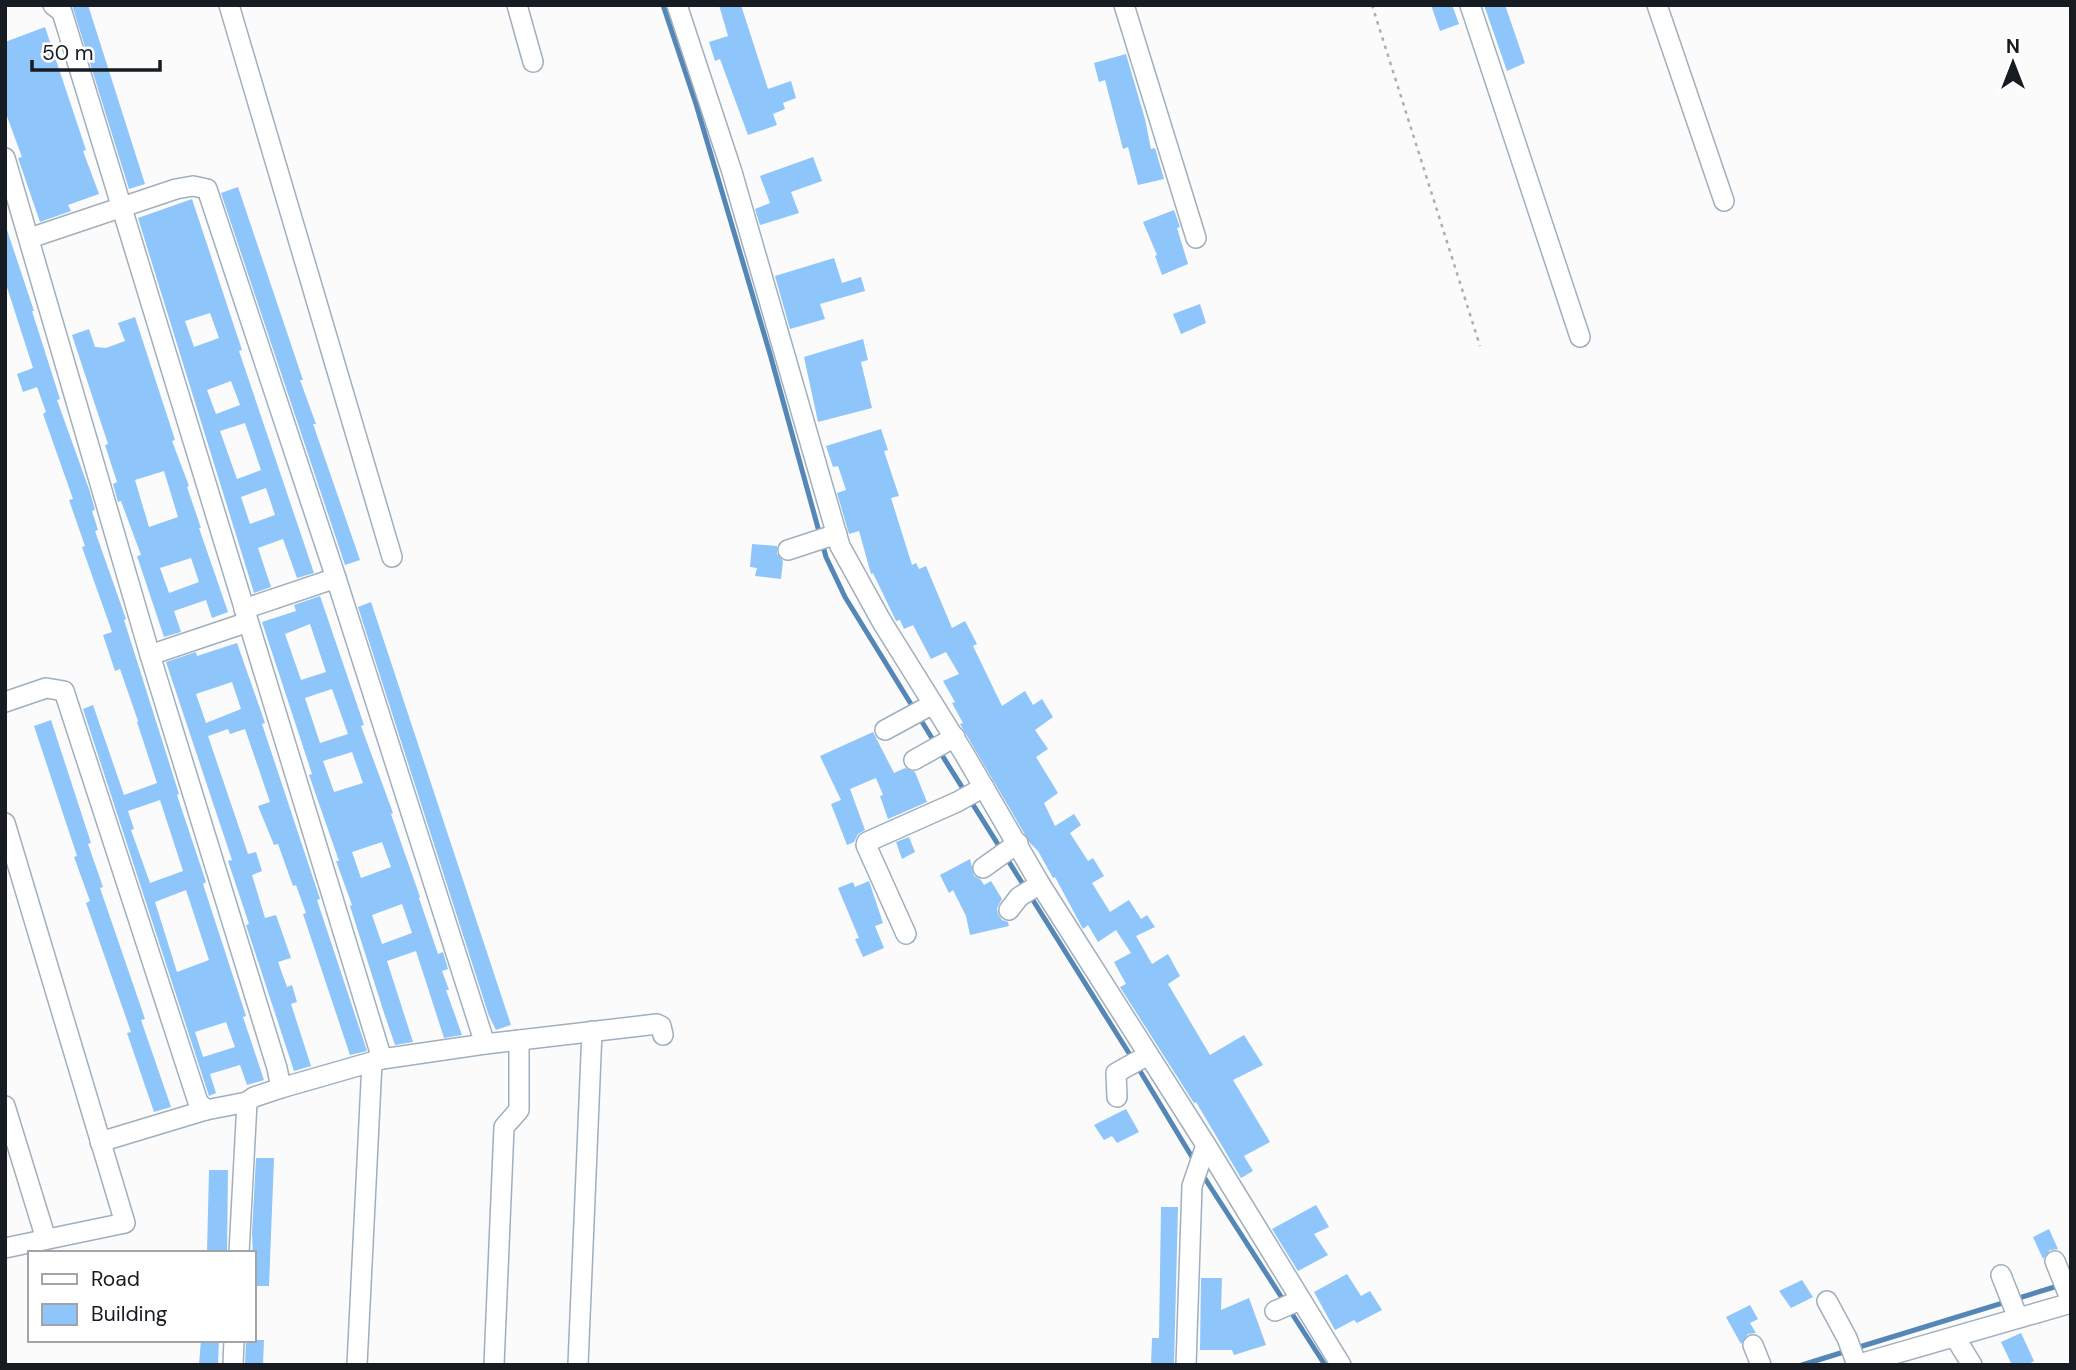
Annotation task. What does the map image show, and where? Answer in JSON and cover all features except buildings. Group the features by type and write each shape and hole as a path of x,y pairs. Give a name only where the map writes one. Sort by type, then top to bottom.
{"street":[{"path":"53,5 62,12 246,616 377,1061 357,1365"},
{"path":"229,5 392,557"},
{"path":"517,5 533,62"},
{"path":"677,5 732,172 833,535 929,706 936,748 972,793 1001,855 1025,895 1146,1056 1206,1146 1286,1306 1341,1365"},
{"path":"1124,5 1196,238"},
{"path":"1470,5 1580,337"},
{"path":"1657,5 1724,201"},
{"path":"5,158 150,655 267,1032 281,1088"},
{"path":"30,238 176,189 193,186 207,189 336,578 485,1044"},
{"path":"797,547 833,535"},
{"path":"150,655 336,578"},
{"path":"5,702 46,688 64,691 188,1078 198,1102 206,1110"},
{"path":"885,730 929,706"},
{"path":"906,934 866,845 881,835 972,793"},
{"path":"5,823 125,1223 5,1248"},
{"path":"100,1142 206,1110 247,1102 281,1088 377,1061 485,1044 657,1024 661,1026 663,1035"},
{"path":"578,1365 592,1031"},
{"path":"494,1365 504,1128 519,1110 519,1040"},
{"path":"1117,1097 1116,1073 1146,1056"},
{"path":"239,1251 247,1102"},
{"path":"5,1106 46,1240"},
{"path":"1186,1365 1192,1186 1206,1146"},
{"path":"2004,1282 2017,1314"},
{"path":"1827,1301 1853,1355 1912,1357 1955,1337 2017,1314 2065,1286"},
{"path":"1955,1337 1972,1365"},
{"path":"233,1365 234,1342"},
{"path":"1753,1345 1761,1365"}],"path":[{"path":"1372,5 1480,346"}],"waterway":[{"path":"663,5 696,104 770,354 826,557 845,597 935,743"},
{"path":"940,752 1132,1058"},
{"path":"1137,1066 1195,1162"},
{"path":"1202,1174 1284,1301"},
{"path":"1856,1348 2061,1285"},
{"path":"1289,1309 1325,1365"},
{"path":"1802,1365 1847,1351"}]}
